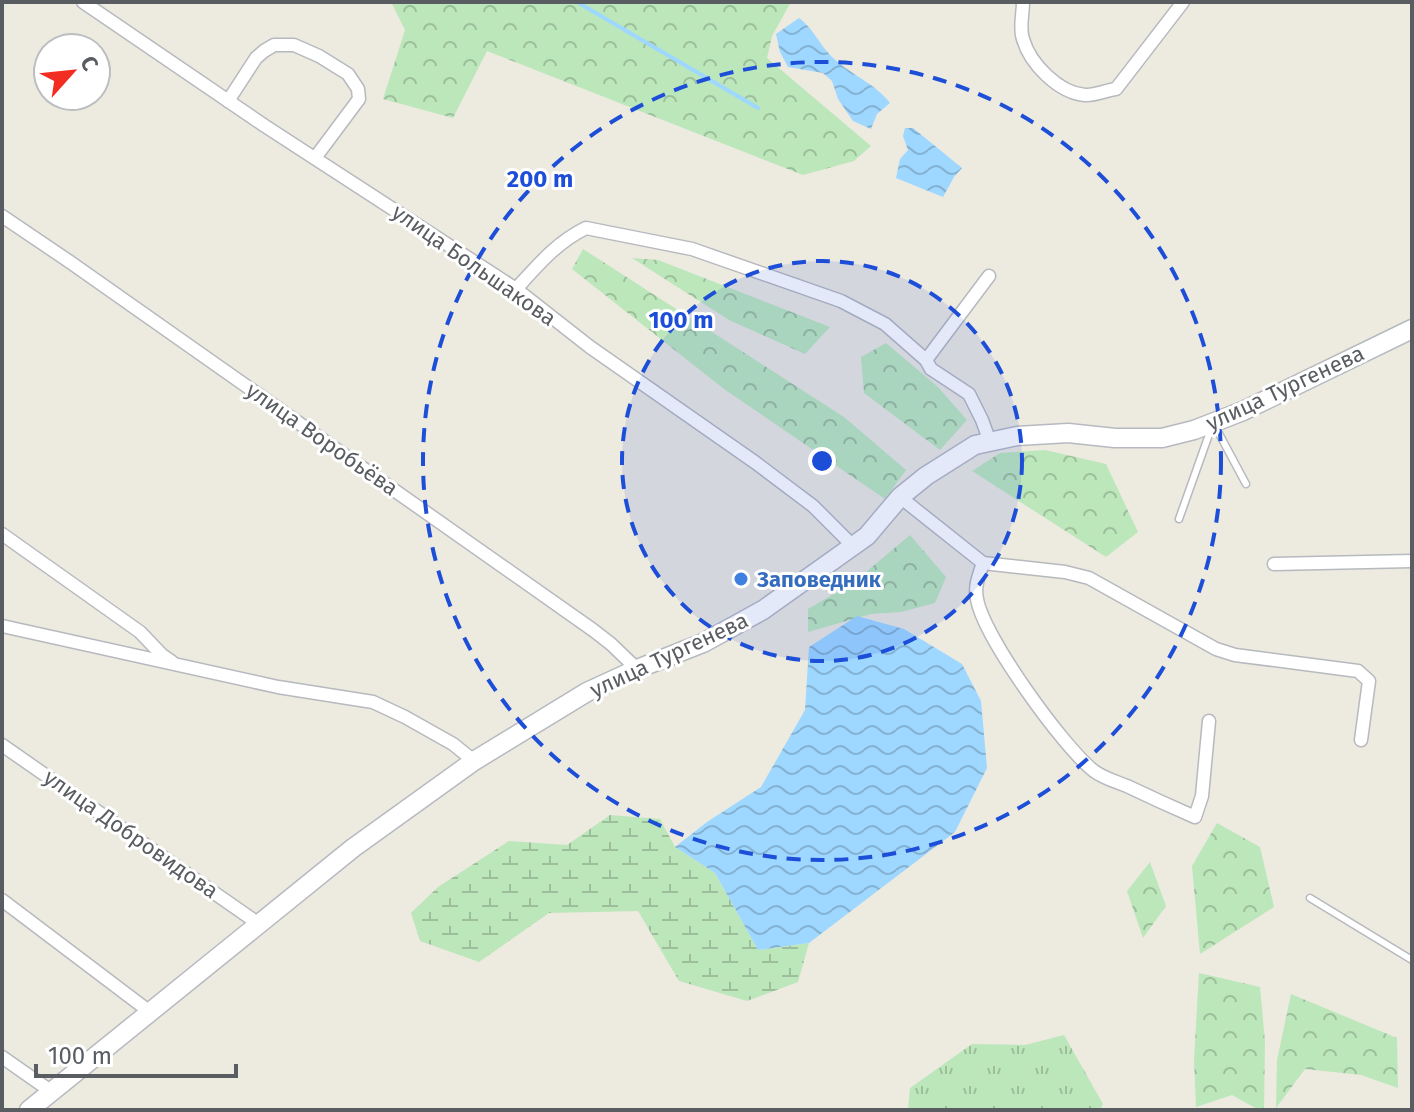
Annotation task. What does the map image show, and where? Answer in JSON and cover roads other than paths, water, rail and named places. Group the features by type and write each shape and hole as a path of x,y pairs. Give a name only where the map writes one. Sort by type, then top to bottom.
{"street":[{"name":"улица Большакова","path":"83,2 228,101 516,289 590,347 813,506 853,546"},
{"path":"1023,2 1021,37 1029,54 1045,76 1061,87 1085,95 1116,89 1183,2"},
{"path":"228,101 256,58 274,45 294,45 348,74 358,89 359,99 315,158"},
{"name":"улица Воробьёва","path":"2,216 593,630 637,669"},
{"path":"516,289 554,247 586,228 692,249 841,301 885,324 926,360 931,369 969,394 990,442"},
{"path":"926,360 989,276"},
{"name":"улица Тургенева","path":"29,1110 353,848 474,761 587,692 703,643 763,610 867,536 900,497 926,476 975,445 1017,436 1068,433 1115,438 1162,438 1194,430 1243,411 1412,329"},
{"path":"900,497 983,563 1065,572 1089,578 1216,649 1235,655 1358,671 1369,681 1361,740"},
{"path":"2,534 140,632 175,664"},
{"path":"1274,564 1412,561"},
{"path":"983,563 976,596 981,616 1005,658 1044,713 1075,753 1096,773 1195,817 1202,796 1209,721"},
{"path":"2,626 278,687 373,702 453,744 474,761"},
{"name":"улица Добровидова","path":"2,745 259,924"},
{"path":"2,900 150,1012"},
{"path":"2,1057 52,1092"}],"lane":[{"path":"1213,423 1246,484"},
{"path":"1179,519 1213,423"},
{"path":"1310,898 1412,960"}],"water":[{"path":"799,18 831,56 890,103 877,114 871,129 853,121 838,99 832,81 823,73 788,67 776,34"},
{"path":"905,128 913,128 962,168 943,197 896,178 900,159 908,150 903,136"},
{"path":"857,616 904,629 962,664 981,701 987,768 955,832 809,943 758,950 715,873 675,847 761,787 805,710 809,647"}],"waterway":[{"path":"577,2 758,108"}],"place":[{"name":"Заповедник","path":"741,579"}]}
